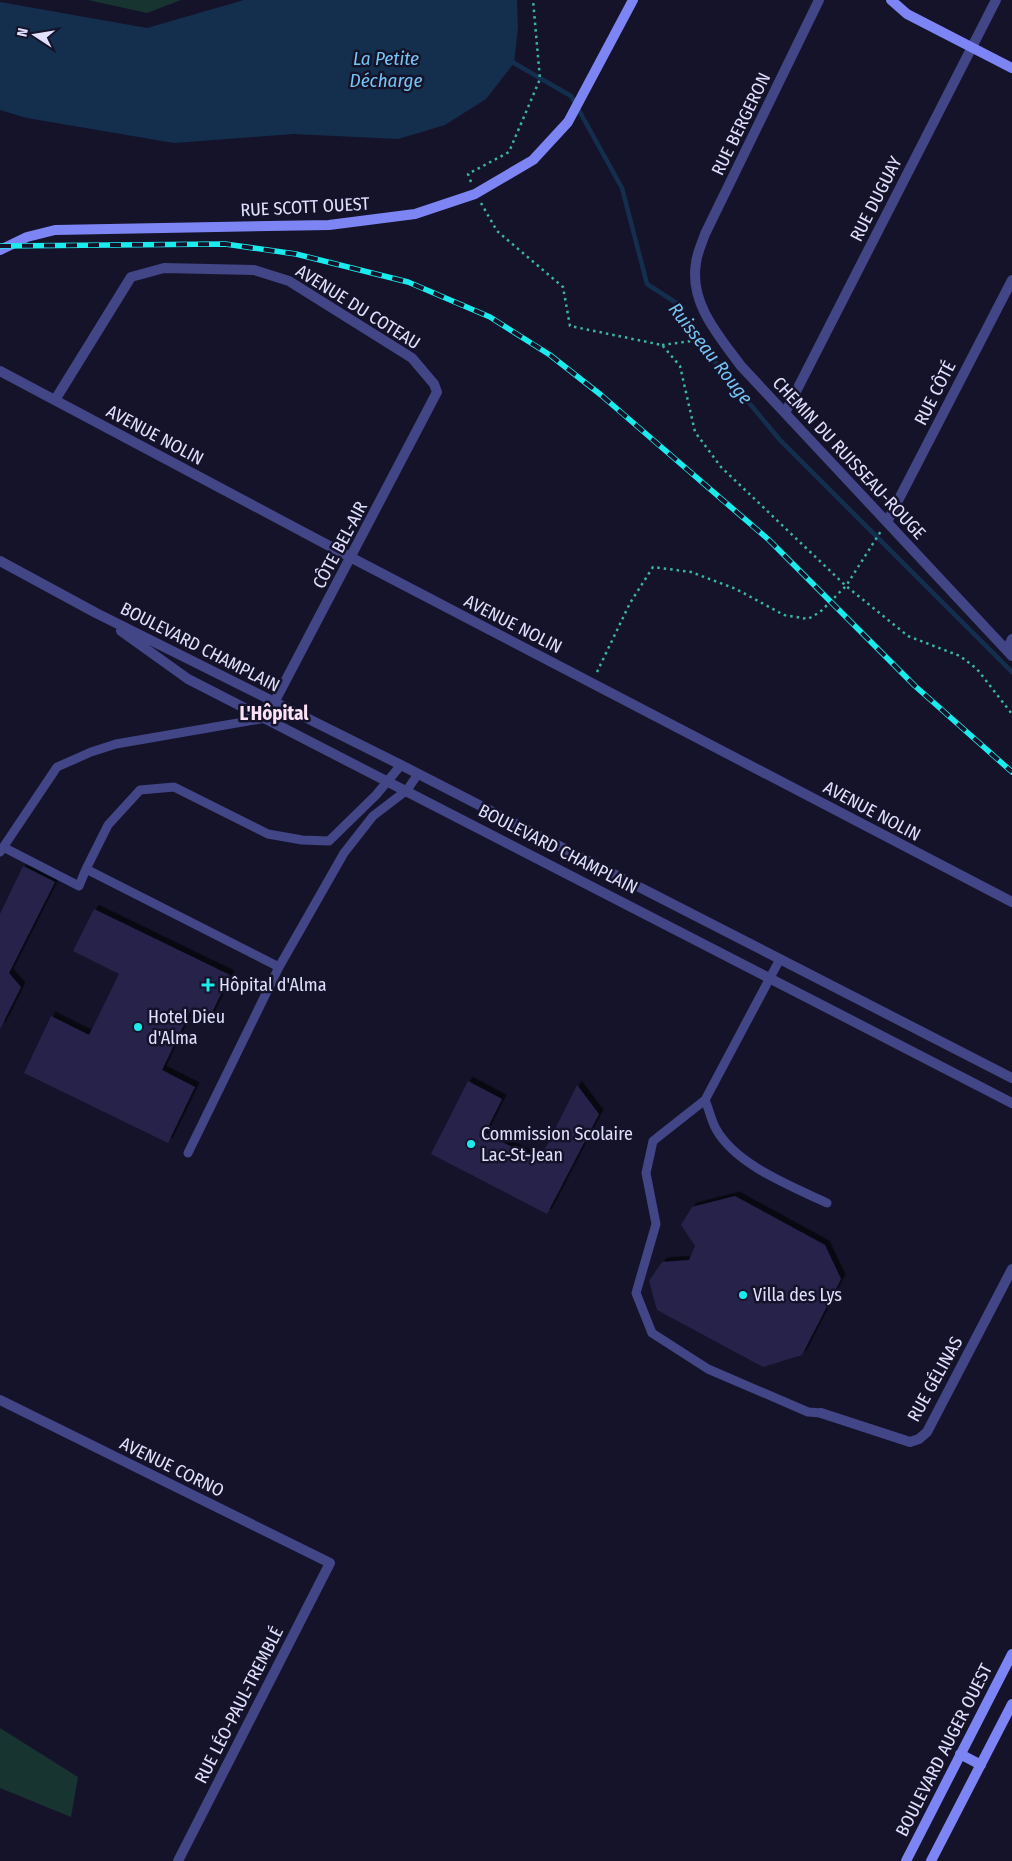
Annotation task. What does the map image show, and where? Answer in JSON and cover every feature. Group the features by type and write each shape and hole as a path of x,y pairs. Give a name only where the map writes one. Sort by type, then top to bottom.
{"street":[{"name":"RUE SCOTT OUEST","path":"0,250 27,237 55,230 338,224 415,214 475,194 533,160 568,122 632,0"},
{"name":"RUE BERGERON","path":"696,264 705,234 819,0"},
{"path":"891,0 907,14 1012,68"},
{"name":"RUE DUGUAY","path":"785,413 996,0"},
{"name":"CHEMIN DU RUISSEAU-ROUGE","path":"696,264 698,298 720,338 741,366 887,522 1010,648"},
{"name":"AVENUE DU COTEAU","path":"55,400 131,277 164,268 254,270 289,280 412,358 434,384"},
{"name":"RUE CÔTÉ","path":"887,522 1012,280"},
{"name":"AVENUE NOLIN","path":"0,372 1012,902"},
{"name":"CÔTE BEL-AIR","path":"266,718 352,558 437,392 434,384"},
{"name":"BOULEVARD CHAMPLAIN","path":"0,562 1012,1078"},
{"name":"BOULEVARD CHAMPLAIN","path":"96,612 188,678 1012,1103"},
{"name":"RUE GÉLINAS","path":"821,1413 910,1442 919,1439 927,1432 1012,1269"},
{"name":"AVENUE CORNO","path":"0,1400 330,1563"},
{"name":"RUE LÉO-PAUL-TREMBLÉ","path":"178,1861 330,1563"},
{"name":"BOULEVARD AUGER OUEST","path":"906,1861 1012,1654"},
{"path":"931,1861 1012,1704"},
{"path":"960,1754 981,1765"}],"lane":[{"path":"266,718 116,744 91,752 58,767 2,850 79,886 108,825 140,790 174,787 268,834 302,840 329,840 389,780 401,765"},
{"path":"188,1153 280,967 344,853 373,816 407,790 418,774"},
{"path":"86,868 280,967"},
{"path":"780,959 705,1100 653,1140 646,1173 656,1224 636,1293 652,1333 708,1369 808,1412 821,1413"},
{"path":"705,1100 716,1129 738,1154 779,1180 827,1203"}],"path":[{"path":"533,0 540,79 509,152 468,174 475,194 497,230 563,286 570,326 662,345 720,338"},
{"path":"662,345 680,366 695,432 721,466 846,586 908,636 960,656 972,664 1012,714"},
{"path":"591,683 630,603 653,567 691,572 736,588 784,615 808,619 820,612 846,586 887,522"}],"green space":[{"path":"88,0 181,0 147,13"},
{"path":"0,1728 78,1777 71,1817 0,1788"}],"water":[{"name":"La Petite Décharge","path":"244,0 517,0 518,27 514,63 486,99 445,125 398,139 294,134 174,143 27,118 0,110 0,2 147,28"}],"building":[{"path":"23,866 55,882 9,973 21,987 0,1029 0,914"},
{"name":"Hotel Dieu d'Alma","path":"94,909 230,975 209,1019 191,1010 162,1070 195,1087 168,1143 24,1073 51,1016 89,1035 119,974 73,951"},
{"name":"Commission Scolaire Lac-St-Jean","path":"468,1081 502,1099 485,1133 539,1161 577,1085 599,1114 547,1214 431,1154"},
{"name":"Villa des Lys","path":"735,1196 825,1245 841,1279 802,1355 763,1367 657,1310 649,1281 662,1262 689,1260 695,1246 681,1225 692,1207"}],"waterway":[{"name":"Ruisseau Rouge","path":"511,59 514,63 571,96 622,188 647,284 678,304 705,350 780,440 1012,672"}],"railway":[{"path":"0,246 225,244 296,254 408,282 490,317 550,355 601,395 769,540 915,686 1012,772"}],"place":[{"name":"Hôpital d'Alma","path":"208,985"},
{"name":"Hotel Dieu d'Alma","path":"138,1027"},
{"name":"Commission Scolaire Lac-St-Jean","path":"471,1144"},
{"name":"Villa des Lys","path":"743,1295"}],"district":[{"name":"L'Hôpital","path":"274,713"}]}
